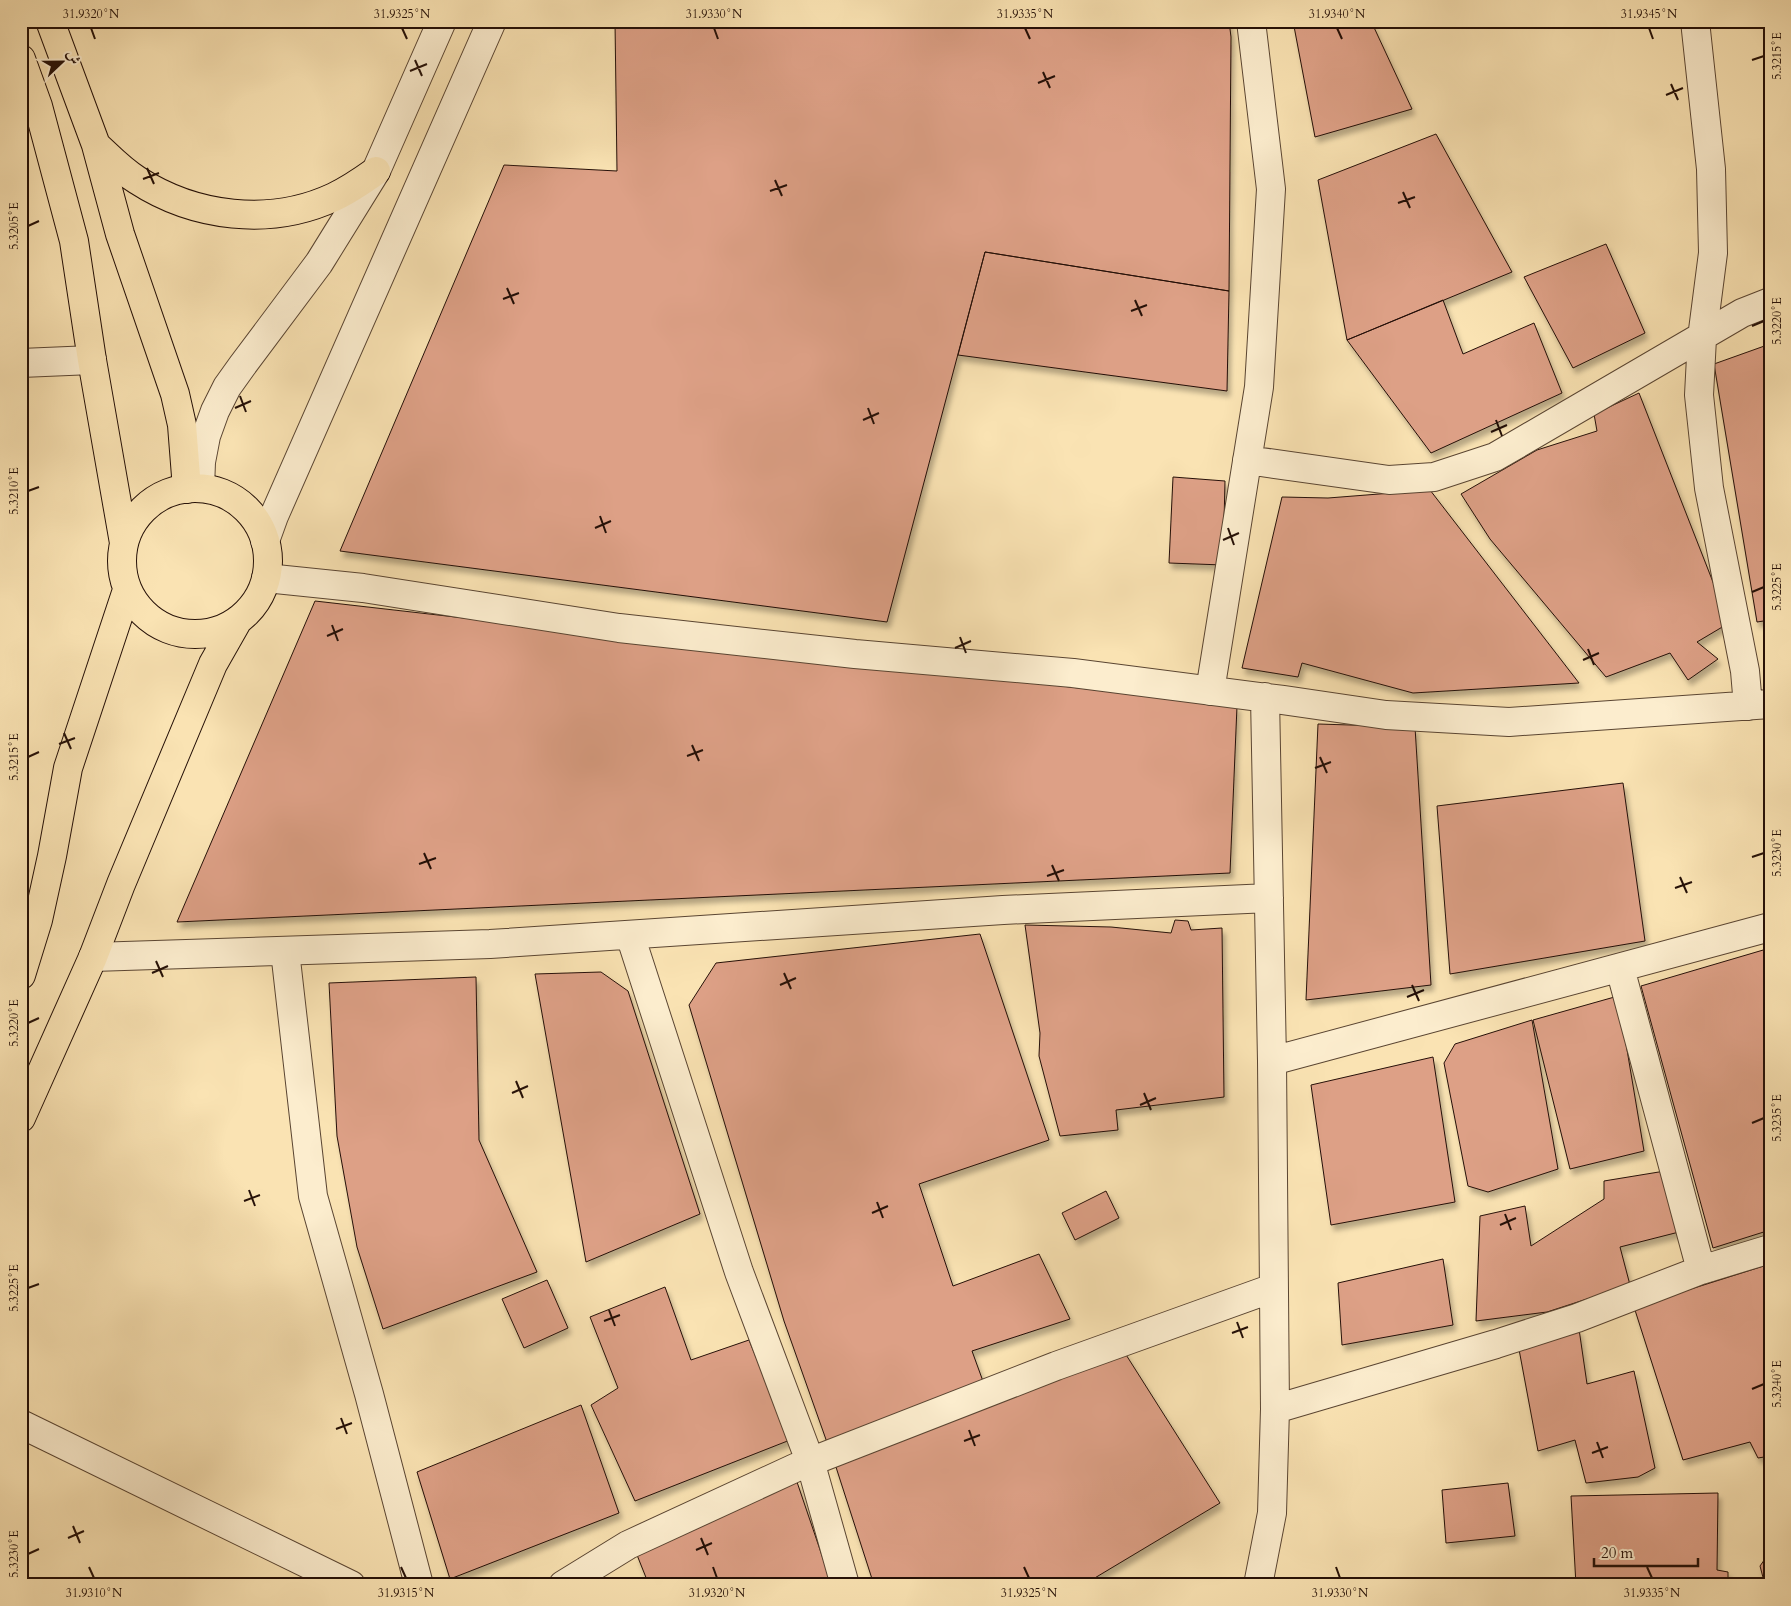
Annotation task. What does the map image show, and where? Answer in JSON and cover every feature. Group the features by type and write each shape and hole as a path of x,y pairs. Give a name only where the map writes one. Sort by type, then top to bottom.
{"main road":[{"path":"50,21 96,145 120,234 175,394 193,488"},
{"path":"21,59 38,106 74,241 92,360 124,543"},
{"path":"96,145 121,168 157,192 206,210 231,214 257,215 308,206 332,198 376,171"},
{"path":"193,488 222,493 241,504 256,521 265,541 268,559 266,578 260,594 251,608 238,620 219,631 198,635 176,632 156,623 139,609 127,590 123,575 124,543 132,523 147,506 165,494 193,488"},
{"path":"21,975 38,920 68,768 127,590"},
{"path":"21,1118 94,957 129,866 213,664 238,620"}],"street":[{"path":"193,488 206,436 215,411 227,387 319,263 376,171 442,21"},
{"path":"265,541 274,516 302,457 492,21"},
{"path":"1210,691 1259,386 1271,189 1251,21"},
{"path":"266,578 363,588 618,628 855,654 1073,673 1266,697 1386,715 1509,722 1759,705 1745,670 1709,488 1699,395 1702,338 1713,253 1711,169 1695,21"},
{"path":"1247,460 1389,480 1434,477 1495,457 1742,313 1770,302"},
{"path":"21,363 92,360"},
{"path":"1258,1585 1272,1513 1275,1409 1266,697"},
{"path":"94,957 490,944 1003,910 1269,898"},
{"path":"1272,1061 1770,927"},
{"path":"630,935 739,1272 810,1461 845,1585"},
{"path":"285,951 313,1196 369,1394 419,1585"},
{"path":"1620,968 1701,1270"},
{"path":"1275,1409 1487,1347 1577,1318 1701,1270 1770,1249"},
{"path":"563,1585 628,1545 810,1461 1056,1366 1273,1288"},
{"path":"21,1424 351,1585"}],"building":[{"path":"615,21 1229,21 1231,37 1229,291 985,252 887,622 340,551 504,165 617,171"},
{"path":"1293,21 1371,21 1412,109 1315,137"},
{"path":"1436,134 1512,272 1347,340 1318,180"},
{"path":"1606,244 1645,333 1573,368 1524,277"},
{"path":"985,252 1229,291 1227,391 958,355"},
{"path":"1443,300 1463,354 1534,323 1562,393 1431,453 1347,340"},
{"path":"1770,344 1770,620 1757,622 1714,364"},
{"path":"1639,393 1729,623 1697,642 1718,659 1688,680 1670,653 1606,677 1490,539 1461,494 1537,450 1597,431 1594,414"},
{"path":"1173,477 1225,481 1223,565 1169,563"},
{"path":"1430,490 1579,683 1413,693 1302,663 1298,677 1242,668 1282,497 1328,498"},
{"path":"315,601 1237,706 1230,873 177,922"},
{"path":"1318,724 1415,727 1431,985 1306,1000"},
{"path":"1623,783 1645,941 1450,974 1437,806"},
{"path":"1175,920 1188,921 1191,930 1222,928 1224,1097 1116,1110 1118,1130 1060,1136 1039,1056 1040,1033 1025,925 1111,927 1171,933"},
{"path":"980,934 1049,1140 919,1184 953,1286 1039,1254 1070,1319 972,1351 984,1384 829,1448 784,1321 689,1005 716,963"},
{"path":"1770,948 1770,1230 1713,1248 1641,986"},
{"path":"601,972 628,991 700,1214 586,1262 535,974"},
{"path":"476,977 479,1140 537,1272 383,1329 357,1247 337,1136 329,983"},
{"path":"1618,996 1644,1151 1570,1169 1533,1020"},
{"path":"1532,1020 1558,1169 1488,1192 1468,1186 1444,1063 1455,1044"},
{"path":"1433,1057 1455,1202 1331,1225 1311,1085"},
{"path":"1671,1170 1679,1232 1620,1247 1630,1285 1547,1312 1476,1321 1480,1216 1525,1206 1531,1246 1604,1199 1604,1181"},
{"path":"1106,1191 1119,1218 1075,1240 1062,1213"},
{"path":"1443,1259 1453,1325 1342,1345 1338,1283"},
{"path":"1770,1264 1770,1456 1758,1458 1750,1442 1683,1460 1634,1307"},
{"path":"547,1280 568,1328 524,1348 502,1299"},
{"path":"665,1287 691,1360 749,1340 790,1440 635,1501 591,1405 618,1388 590,1317"},
{"path":"1579,1329 1587,1384 1634,1371 1655,1468 1638,1477 1586,1483 1575,1440 1538,1451 1518,1344"},
{"path":"1123,1350 1220,1503 1083,1585 874,1585 835,1464"},
{"path":"581,1405 619,1513 450,1579 417,1472"},
{"path":"797,1482 832,1585 649,1585 637,1555"},
{"path":"1508,1483 1515,1536 1446,1543 1442,1490"},
{"path":"1718,1493 1717,1570 1728,1572 1728,1581 1706,1580 1662,1585 1576,1585 1571,1496"},
{"path":"1770,1555 1770,1585 1765,1585 1760,1566 1767,1556"}]}
